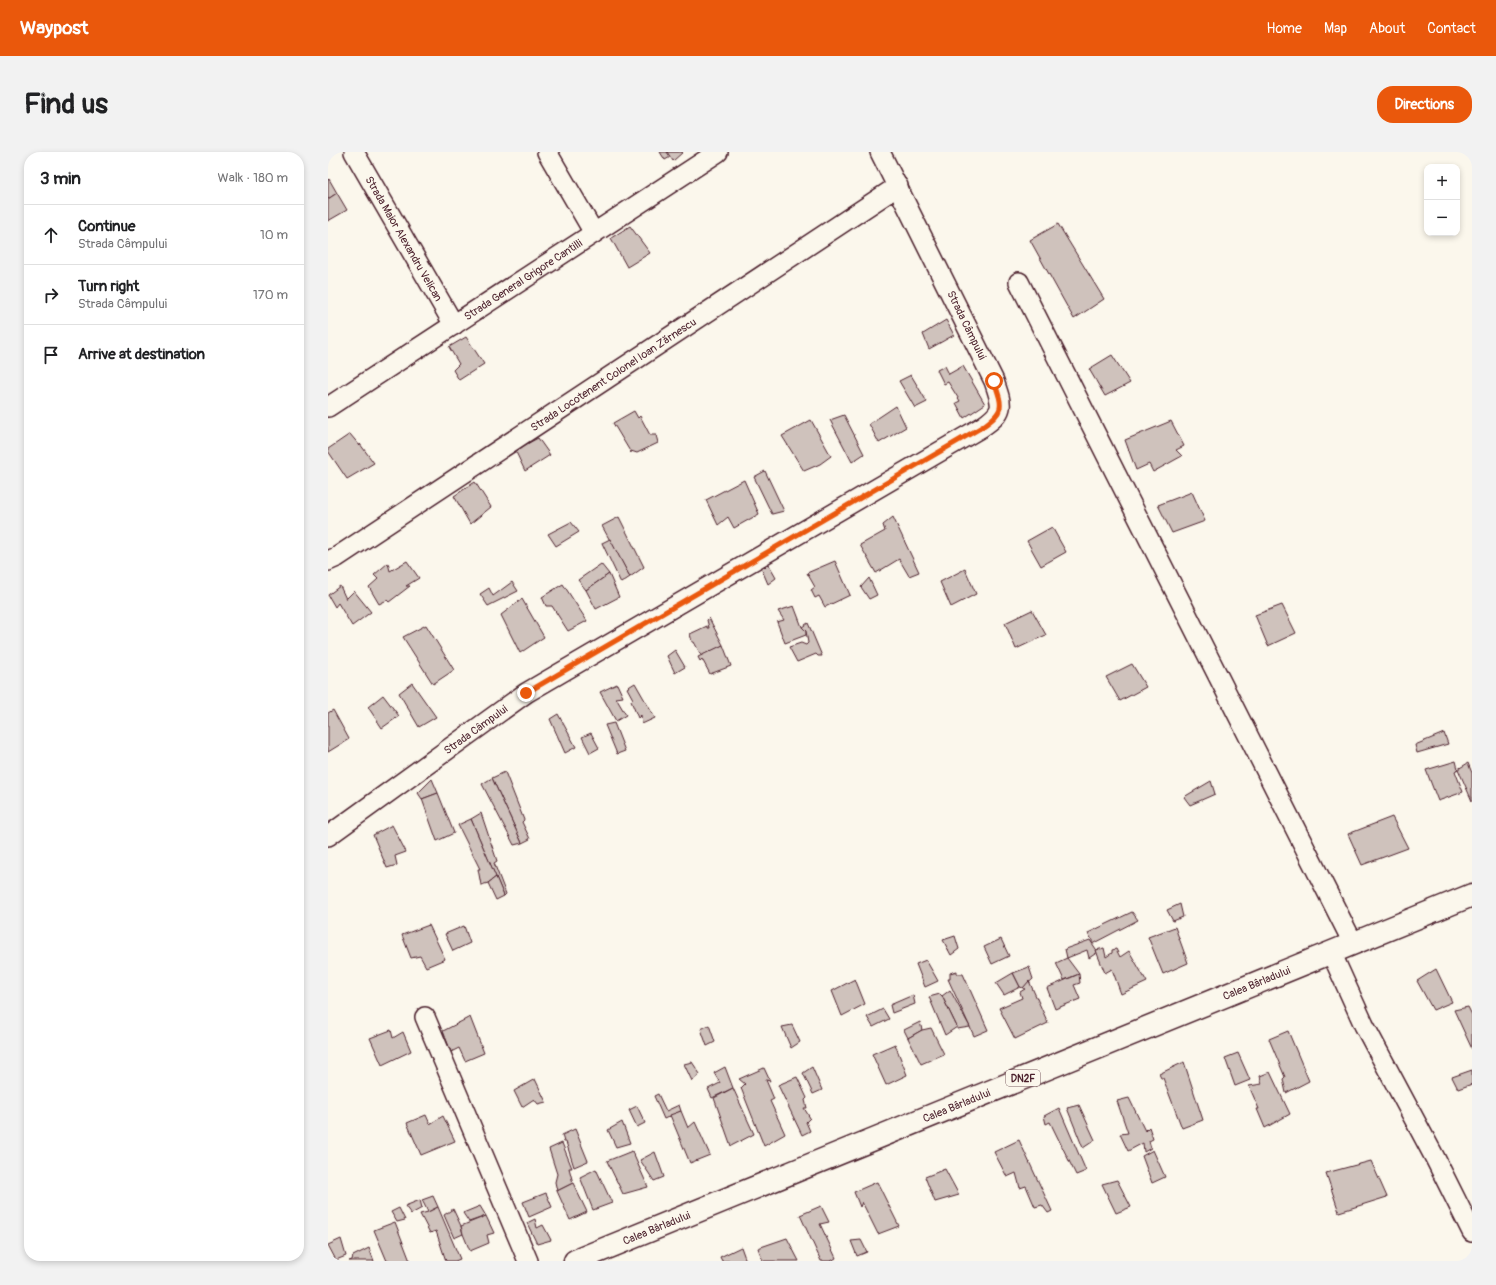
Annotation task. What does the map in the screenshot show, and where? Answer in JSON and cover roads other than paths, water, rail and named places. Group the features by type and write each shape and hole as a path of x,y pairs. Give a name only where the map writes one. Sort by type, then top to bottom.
{"main road":[{"name":"Calea Bârladului","path":"575,1261 1472,895"}],"street":[{"name":"Strada Maior Alexandru Velican","path":"354,152 454,325"},
{"path":"546,152 594,233"},
{"name":"Strada General Grigore Cantilli","path":"328,407 718,152"},
{"name":"Strada Câmpului","path":"328,836 526,693 995,418 1001,408 1000,396 994,381 880,152"},
{"name":"Strada Locotenent Colonel Ioan Zărnescu","path":"328,561 337,557 898,186"},
{"path":"1019,282 1353,943"},
{"path":"1331,952 1364,1025 1435,1158 1472,1232"},
{"path":"425,1017 528,1261"}]}
